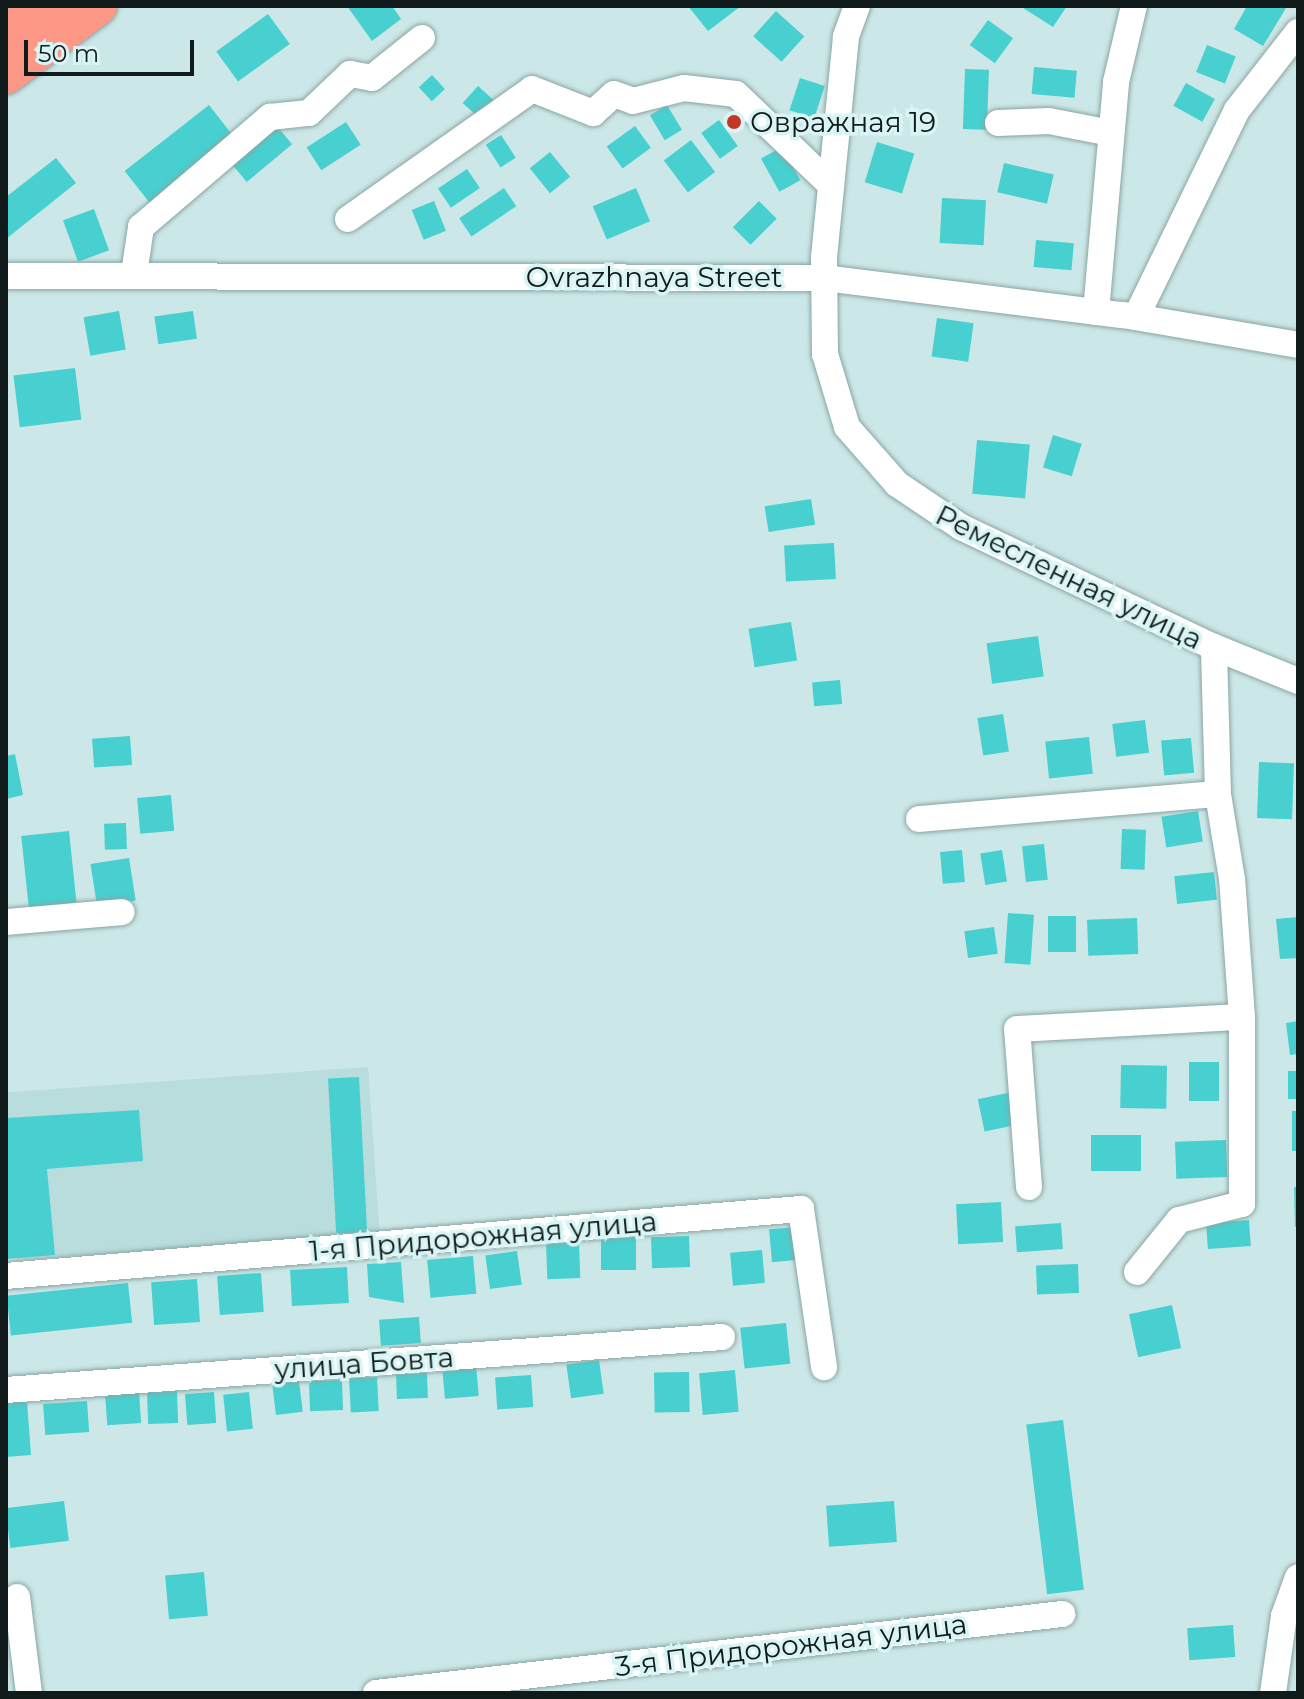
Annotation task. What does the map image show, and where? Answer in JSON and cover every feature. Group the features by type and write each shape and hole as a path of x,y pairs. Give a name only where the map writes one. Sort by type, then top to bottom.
{"highway":[{"path":"6,35 45,6"},
{"path":"6,75 98,6"}],"street":[{"name":"Ремесленная улица","path":"857,6 846,37 824,268 832,390 847,427 897,484 961,527 1214,647 1298,681"},
{"path":"1096,312 1116,82 1134,6"},
{"path":"1136,317 1237,110 1298,32"},
{"path":"134,274 141,227 270,117 309,113 350,74 372,78 422,38"},
{"path":"348,219 532,89 593,113 614,94 633,101 684,88 736,94 831,185"},
{"path":"998,123 1049,121 1111,133"},
{"name":"Ovrazhnaya Street","path":"6,276 824,268 1298,345"},
{"path":"1137,1272 1179,1220 1242,1204 1242,1017 1232,879 1218,794 1214,647"},
{"path":"919,819 1218,794"},
{"path":"6,922 122,912"},
{"path":"1029,1187 1017,1029 1242,1017"},
{"name":"1-я Придорожная улица","path":"6,1276 801,1209 824,1367"},
{"name":"улица Бовта","path":"6,1390 722,1337"},
{"path":"1273,1693 1284,1616 1298,1577"},
{"path":"17,1597 29,1693"},
{"name":"3-я Придорожная улица","path":"376,1693 1062,1614"}],"shaded area":[{"path":"368,1067 380,1235 17,1260 6,1092"}],"building":[{"path":"347,6 392,6 401,19 372,41"},
{"path":"688,6 741,6 708,31"},
{"path":"1020,6 1067,6 1053,27"},
{"path":"1247,6 1286,8 1263,46 1234,29"},
{"path":"776,11 804,36 781,62 753,36"},
{"path":"268,14 290,44 238,82 216,52"},
{"path":"988,20 1013,38 995,63 970,45"},
{"path":"1207,45 1236,57 1225,84 1196,72"},
{"path":"1034,67 1077,71 1074,98 1032,94"},
{"path":"965,69 989,70 987,130 963,129"},
{"path":"432,75 445,89 432,101 419,87"},
{"path":"800,78 825,86 814,118 789,110"},
{"path":"1186,83 1215,99 1202,122 1173,106"},
{"path":"478,86 497,103 481,120 463,103"},
{"path":"209,105 237,141 153,207 125,171"},
{"path":"667,105 682,130 665,140 650,115"},
{"path":"719,120 738,146 720,159 701,133"},
{"path":"346,122 361,145 321,170 307,148"},
{"path":"276,125 292,144 247,182 231,163"},
{"path":"635,126 651,148 623,168 607,147"},
{"path":"501,135 516,158 501,167 486,145"},
{"path":"691,140 715,172 688,192 664,160"},
{"path":"877,142 914,153 902,194 865,182"},
{"path":"782,147 800,180 779,192 761,159"},
{"path":"550,152 570,177 550,193 530,168"},
{"path":"56,158 76,183 6,239 6,197"},
{"path":"1004,163 1054,174 1047,204 997,192"},
{"path":"467,169 480,188 451,208 438,189"},
{"path":"504,188 516,206 472,236 459,218"},
{"path":"636,188 650,221 607,240 593,206"},
{"path":"942,198 986,200 984,245 940,243"},
{"path":"434,201 446,231 424,240 412,210"},
{"path":"759,201 777,219 751,245 733,227"},
{"path":"94,209 109,250 78,262 63,220"},
{"path":"1036,240 1074,243 1072,270 1034,267"},
{"path":"119,311 126,349 90,356 84,317"},
{"path":"193,311 197,339 158,344 154,316"},
{"path":"937,318 974,323 968,362 932,357"},
{"path":"75,368 81,420 20,427 13,376"},
{"path":"1053,435 1082,444 1072,476 1043,468"},
{"path":"977,440 1030,445 1025,498 972,494"},
{"path":"811,499 815,525 769,532 765,506"},
{"path":"834,543 836,579 786,582 784,546"},
{"path":"791,622 797,661 755,667 749,629"},
{"path":"1038,636 1044,677 992,684 987,643"},
{"path":"840,680 842,704 814,706 812,682"},
{"path":"1003,714 1009,752 983,756 977,718"},
{"path":"1145,720 1149,753 1116,757 1112,724"},
{"path":"130,736 132,765 94,768 92,739"},
{"path":"1089,737 1093,774 1049,778 1045,742"},
{"path":"1191,738 1194,773 1164,775 1161,741"},
{"path":"15,754 23,795 6,799 6,756"},
{"path":"1259,762 1294,763 1292,819 1257,818"},
{"path":"171,795 174,831 140,834 137,798"},
{"path":"1198,811 1203,842 1166,847 1161,817"},
{"path":"126,823 127,849 105,850 104,824"},
{"path":"1122,829 1146,830 1145,870 1121,869"},
{"path":"69,831 77,903 29,908 21,836"},
{"path":"1044,844 1048,880 1026,882 1022,846"},
{"path":"962,850 965,882 943,884 940,852"},
{"path":"1002,850 1007,882 985,885 980,853"},
{"path":"129,858 136,900 97,907 90,864"},
{"path":"1214,872 1217,900 1177,904 1174,876"},
{"path":"1008,913 1034,915 1030,965 1005,963"},
{"path":"1048,916 1076,916 1076,952 1048,952"},
{"path":"1298,917 1298,958 1280,959 1276,919"},
{"path":"1137,918 1138,954 1088,956 1087,920"},
{"path":"994,927 998,954 968,958 964,931"},
{"path":"1298,1021 1298,1054 1290,1055 1286,1023"},
{"path":"1189,1062 1219,1062 1219,1101 1189,1101"},
{"path":"1121,1065 1167,1066 1166,1109 1120,1108"},
{"path":"1288,1071 1298,1071 1298,1099 1288,1099"},
{"path":"359,1077 367,1232 336,1233 328,1079"},
{"path":"1012,1092 1019,1124 985,1132 978,1099"},
{"path":"139,1110 143,1161 47,1169 55,1255 6,1259 6,1118"},
{"path":"1292,1111 1298,1111 1298,1151 1292,1151"},
{"path":"1091,1135 1141,1135 1141,1171 1091,1171"},
{"path":"1226,1140 1227,1177 1176,1179 1175,1142"},
{"path":"1294,1187 1298,1187 1298,1227 1295,1227"},
{"path":"1001,1202 1003,1242 958,1244 956,1204"},
{"path":"1249,1220 1251,1246 1208,1249 1206,1223"},
{"path":"1061,1223 1063,1249 1017,1252 1015,1226"},
{"path":"796,1227 799,1260 772,1262 769,1229"},
{"path":"689,1236 690,1267 652,1268 651,1237"},
{"path":"601,1237 636,1237 636,1270 601,1270"},
{"path":"579,1242 580,1278 547,1279 546,1243"},
{"path":"762,1250 765,1283 733,1286 730,1253"},
{"path":"517,1251 522,1285 490,1289 485,1255"},
{"path":"473,1256 476,1294 430,1298 427,1260"},
{"path":"401,1262 404,1303 369,1297 367,1264"},
{"path":"1078,1264 1079,1293 1037,1294 1036,1265"},
{"path":"347,1267 349,1303 292,1306 290,1270"},
{"path":"261,1273 264,1312 220,1315 217,1276"},
{"path":"197,1279 200,1322 154,1325 151,1282"},
{"path":"128,1283 132,1323 11,1336 7,1296"},
{"path":"1172,1305 1181,1348 1138,1357 1129,1314"},
{"path":"419,1317 421,1343 381,1346 379,1320"},
{"path":"786,1323 790,1364 745,1369 740,1328"},
{"path":"599,1360 604,1394 571,1398 566,1365"},
{"path":"476,1364 479,1396 445,1399 442,1367"},
{"path":"735,1370 739,1412 703,1415 699,1373"},
{"path":"689,1372 690,1412 655,1413 654,1373"},
{"path":"427,1373 428,1398 397,1399 396,1374"},
{"path":"531,1375 533,1407 497,1409 495,1378"},
{"path":"377,1377 379,1411 351,1412 349,1378"},
{"path":"342,1380 343,1410 310,1411 309,1381"},
{"path":"299,1381 303,1412 276,1415 272,1384"},
{"path":"177,1391 178,1423 148,1424 147,1392"},
{"path":"139,1392 141,1423 107,1425 105,1394"},
{"path":"214,1392 216,1423 187,1425 185,1394"},
{"path":"249,1392 253,1429 227,1432 223,1395"},
{"path":"27,1401 31,1455 6,1457 6,1402"},
{"path":"87,1401 89,1432 45,1435 43,1404"},
{"path":"1063,1420 1084,1590 1047,1594 1026,1425"},
{"path":"64,1501 69,1541 10,1548 6,1508"},
{"path":"894,1501 897,1542 829,1547 826,1506"},
{"path":"204,1572 208,1616 169,1619 165,1575"},
{"path":"1233,1625 1235,1657 1189,1660 1187,1628"}],"place":[{"name":"Овражная 19","path":"734,122"}]}
